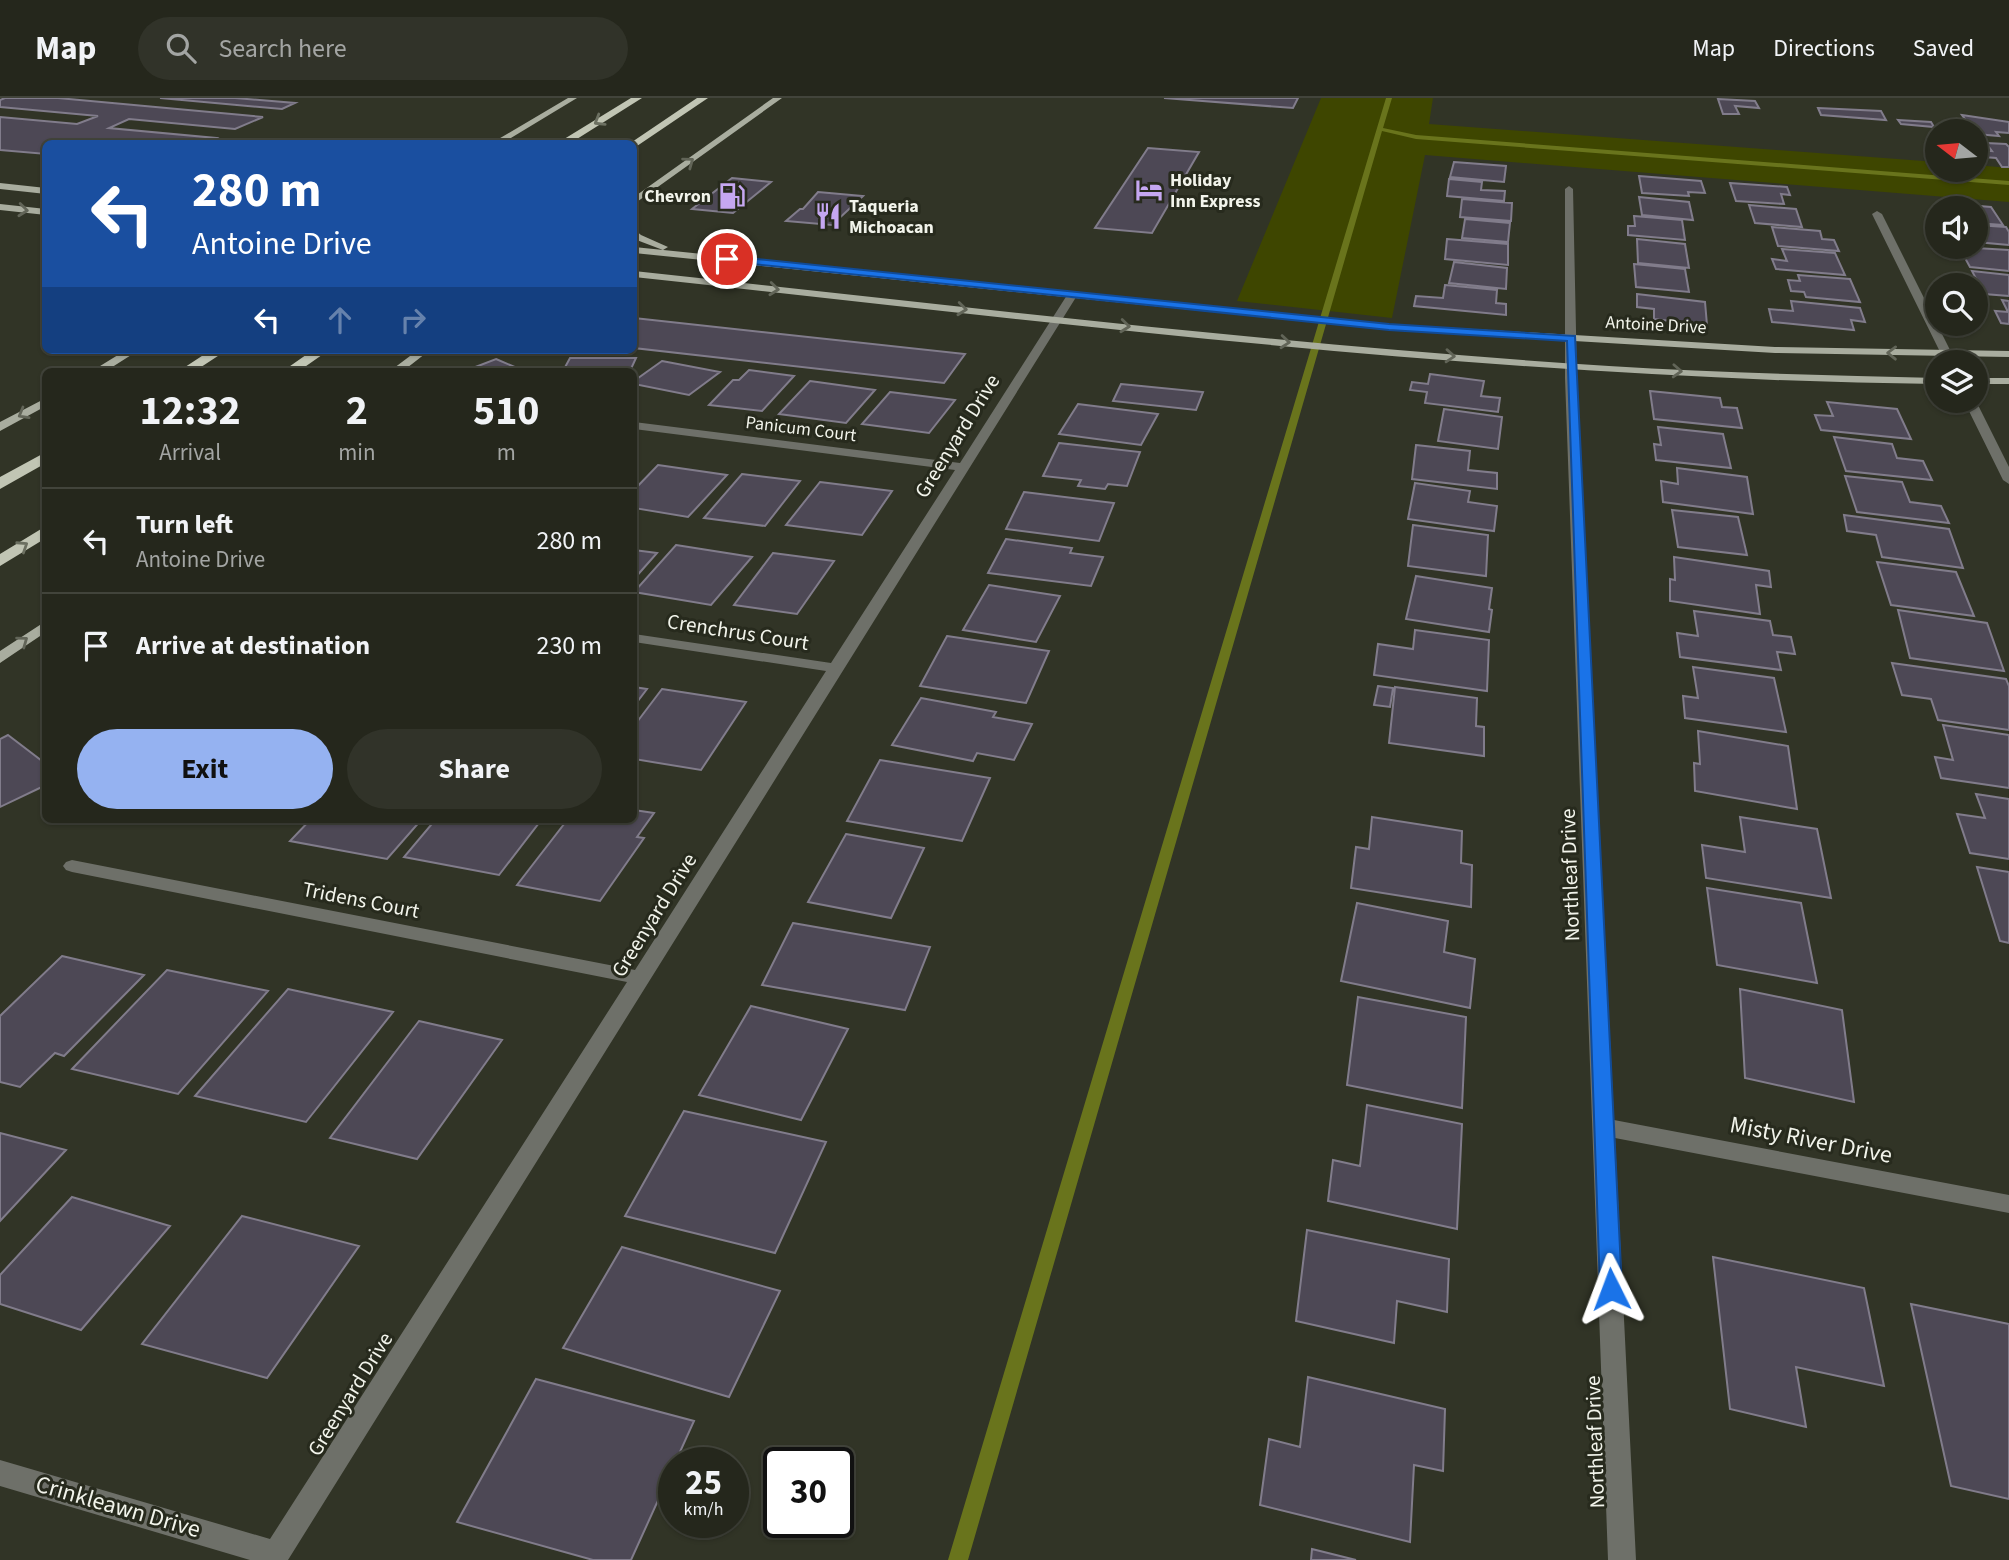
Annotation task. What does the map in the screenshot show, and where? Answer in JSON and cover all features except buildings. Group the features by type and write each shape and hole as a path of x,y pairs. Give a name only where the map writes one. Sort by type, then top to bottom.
{"highway":[{"path":"568,140 637,98"},
{"path":"637,142 703,98"},
{"path":"191,368 214,354"},
{"path":"295,368 316,354"},
{"path":"0,484 42,458"},
{"path":"0,561 42,534"}],"main road":[{"path":"501,140 573,98"},
{"path":"637,198 778,98"},
{"path":"0,186 42,191"},
{"path":"0,207 42,212"},
{"path":"637,237 690,255"},
{"name":"Antoine Drive","path":"637,250 1389,327 1925,357"},
{"path":"637,276 1381,351 1843,380 1925,381"},
{"path":"103,368 127,354"},
{"path":"400,368 419,354"},
{"name":"Antoine Drive","path":"1988,355 2009,354"},
{"path":"1988,381 2009,381"},
{"path":"0,427 42,403"},
{"path":"0,658 42,628"}],"street":[{"name":"Northleaf Drive","path":"1569,188 1571,365 1622,1560"},
{"path":"1877,214 1945,350"},
{"name":"Greenyard Drive","path":"274,1557 1073,294"},
{"path":"1976,413 2009,480"},
{"name":"Panicum Court","path":"637,425 964,467"},
{"name":"Crenchrus Court","path":"637,638 836,668"},
{"name":"Tridens Court","path":"72,866 640,978"},
{"name":"Misty River Drive","path":"1604,1127 2009,1204"},
{"name":"Crinkleawn Drive","path":"0,1473 274,1557"}],"green space":[{"path":"1321,98 1433,98 1429,124 1925,161 1925,182 1988,182 1988,166 2009,168 2009,202 1988,200 1988,196 1934,196 1425,155 1392,318 1237,301"}],"waterway":[{"path":"958,1560 1389,98"},
{"path":"1380,129 1416,137 2009,183"}],"place":[{"name":"Holiday Inn Express","path":"1149,190"},
{"name":"Chevron","path":"732,196"},
{"name":"Taqueria Michoacan","path":"828,216"}],"route":[{"path":"727,259 1389,327 1572,338 1571,378 1611,1289"}]}
